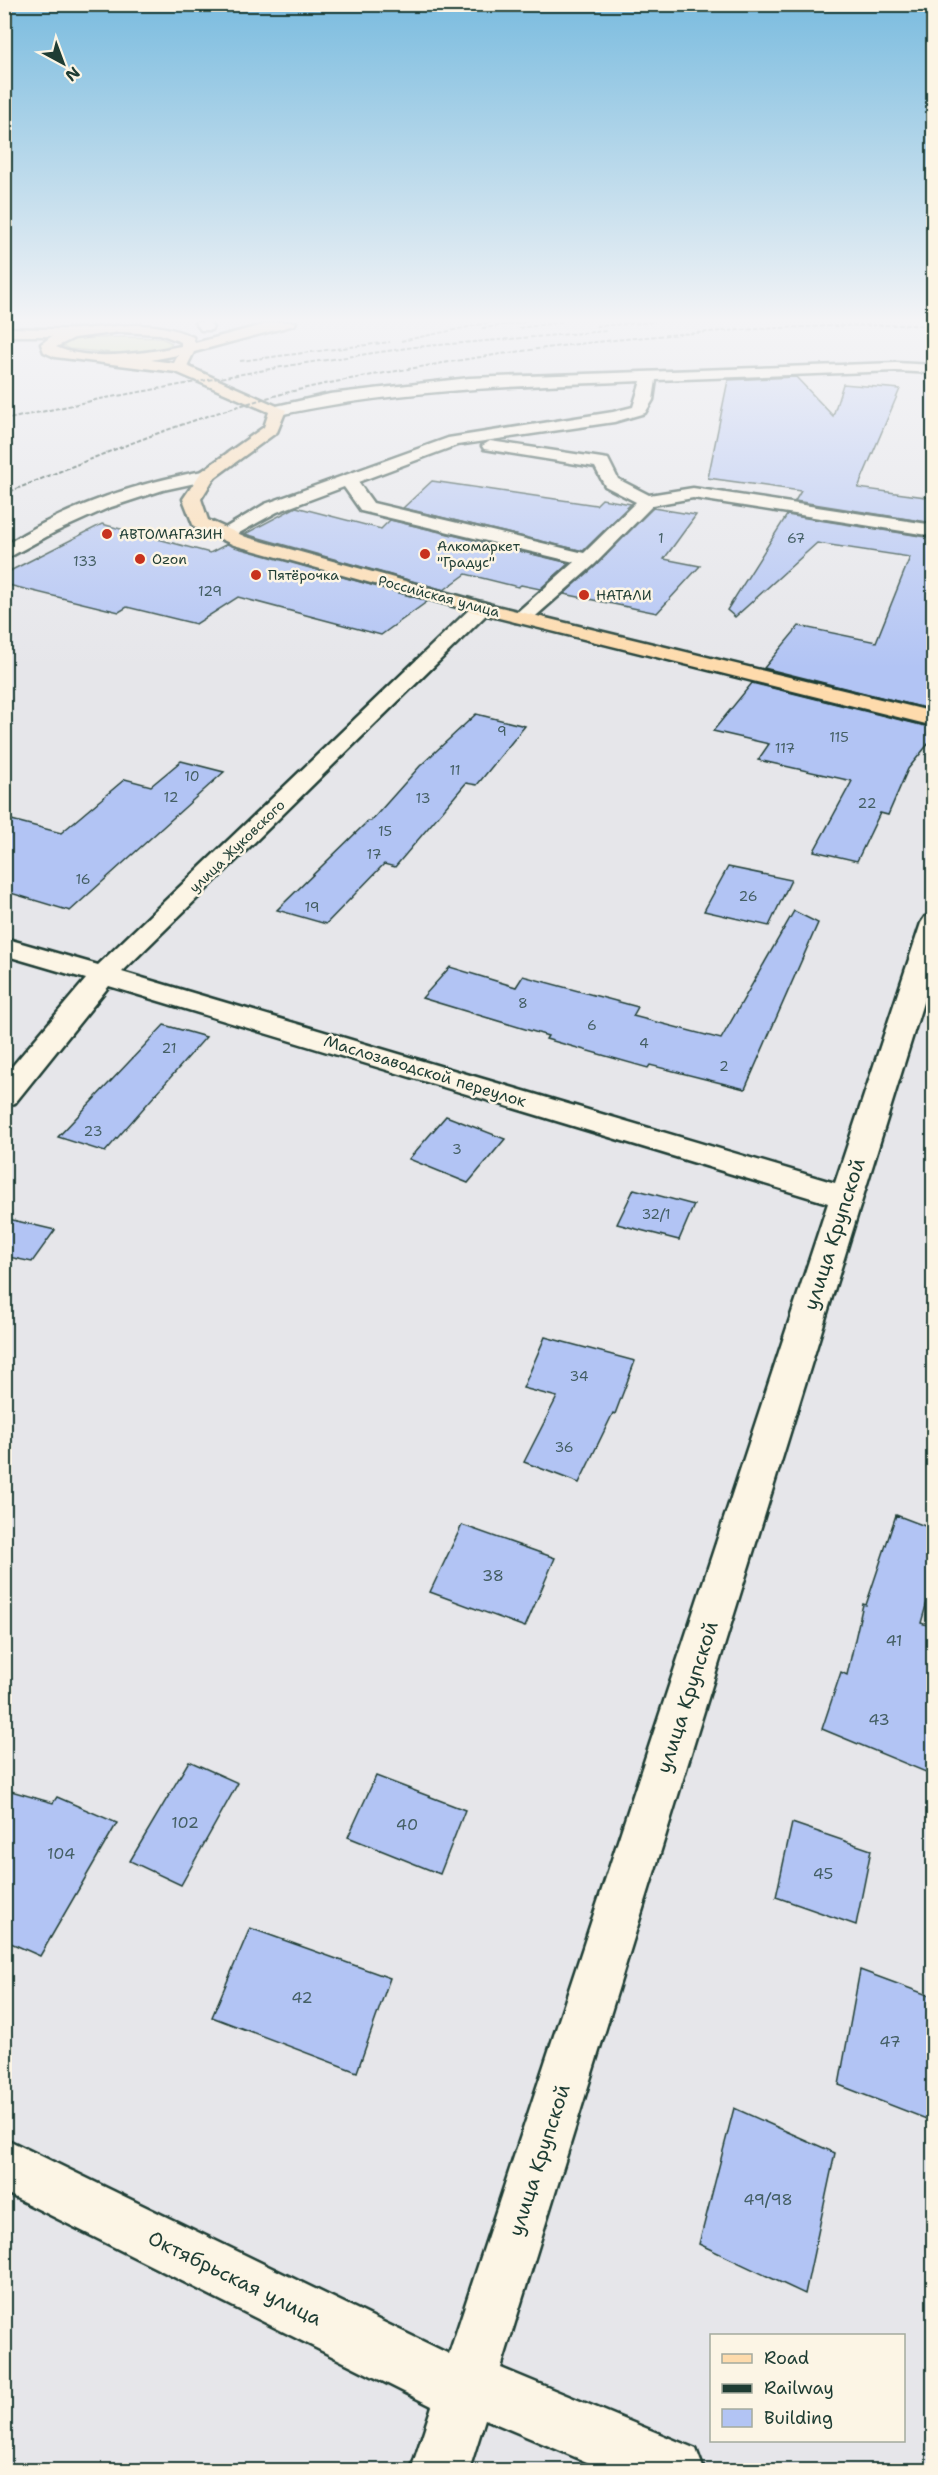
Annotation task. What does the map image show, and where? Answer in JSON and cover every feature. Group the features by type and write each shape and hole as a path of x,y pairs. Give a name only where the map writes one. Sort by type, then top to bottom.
{"main road":[{"name":"Российская улица","path":"259,438 208,475 192,499 200,524 240,541 482,608 933,719"}],"street":[{"path":"224,534 271,508 347,479 454,441 477,438"},
{"path":"454,441 602,463 611,482 647,501"},
{"path":"4,555 29,537 99,507 172,480 208,475"},
{"path":"347,479 367,507 588,560"},
{"path":"522,618 588,560 647,501 693,493 933,531"},
{"name":"улица Жуковского","path":"4,1096 105,974 482,608"},
{"name":"улица Крупской","path":"440,2470 933,923"},
{"name":"Маслозаводской переулок","path":"4,946 105,974 846,1197"},
{"name":"Октябрьская улица","path":"4,2164 467,2387 675,2470"}],"building":[{"path":"716,438 879,438 858,488 933,498 933,523 795,501 801,491 708,478"},
{"path":"432,481 596,505 602,499 631,504 583,551 403,508"},
{"path":"296,507 381,529 390,520 569,563 540,589 521,585 518,587 466,574 444,590 245,534"},
{"path":"653,508 696,515 664,559 700,566 657,613 564,594"},
{"path":"787,515 933,538 933,710 764,668 799,626 876,642 910,557 817,543 735,617 727,610"},
{"path":"102,524 210,553 227,544 428,601 381,635 238,597 196,624 127,607 119,612 4,584 4,574"},
{"path":"752,683 933,728 933,738 908,769 888,815 880,813 857,861 814,851 852,781 758,760 769,744 713,731"},
{"path":"476,714 525,726 477,785 466,783 395,867 384,864 326,924 277,910 368,821 371,821 420,766"},
{"path":"181,761 224,772 70,911 4,891 4,818 61,833 125,779 151,786"},
{"path":"728,867 791,880 769,926 704,911"},
{"path":"794,911 818,923 745,1089 650,1065 648,1068 546,1039 548,1036 422,998 450,967 516,987 523,976 638,1007 633,1016 721,1039"},
{"path":"164,1025 206,1037 105,1152 58,1137"},
{"path":"446,1116 505,1139 468,1183 409,1159"},
{"path":"634,1189 694,1205 679,1240 617,1224"},
{"path":"4,1218 55,1230 32,1262 4,1256"},
{"path":"545,1337 635,1361 615,1414 613,1413 579,1483 524,1462 557,1397 523,1388"},
{"path":"896,1515 933,1529 933,1581 921,1623 933,1627 933,1775 822,1729 841,1672 847,1675 863,1604 866,1605"},
{"path":"462,1525 555,1558 525,1627 430,1592"},
{"path":"189,1761 238,1783 181,1885 130,1861"},
{"path":"376,1776 465,1810 440,1874 348,1837"},
{"path":"4,1789 53,1803 57,1797 117,1823 40,1956 4,1940"},
{"path":"792,1823 871,1850 856,1925 776,1897"},
{"path":"250,1928 390,1978 357,2072 212,2017"},
{"path":"860,1970 933,1997 933,2093 929,2120 839,2085"},
{"path":"734,2108 835,2153 805,2294 699,2244"}],"railway":[{"path":"4,494 148,438"}],"place":[{"name":"АВТОМАГАЗИН","path":"107,534"},
{"name":"Алкомаркет \"Градус\"","path":"425,554"},
{"name":"Ozon","path":"140,559"},
{"name":"Пятёрочка","path":"256,575"},
{"name":"НАТАЛИ","path":"584,595"}]}
